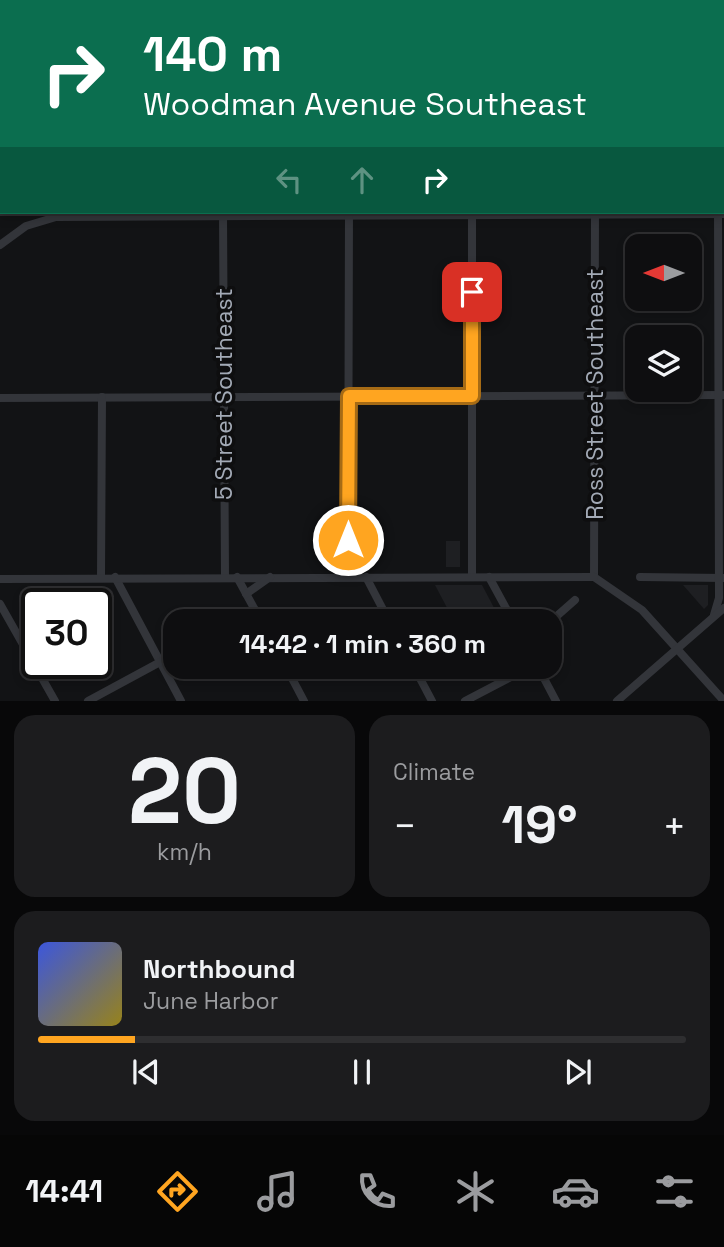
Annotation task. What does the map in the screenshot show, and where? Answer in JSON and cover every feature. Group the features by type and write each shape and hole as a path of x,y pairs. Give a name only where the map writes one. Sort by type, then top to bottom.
{"street":[{"path":"0,244 26,226 55,216 167,214"},
{"name":"5 Street Southeast","path":"223,214 225,577"},
{"path":"348,577 349,214"},
{"path":"472,214 472,577"},
{"name":"Ross Street Southeast","path":"594,577 595,214"},
{"path":"714,615 719,603 721,578 720,214"},
{"path":"0,398 721,395"},
{"path":"101,577 102,397"},
{"path":"115,577 181,701"},
{"path":"237,577 254,609"},
{"path":"246,594 270,577"},
{"path":"366,577 383,609"},
{"path":"489,577 506,609"},
{"path":"0,579 594,577 636,605 724,701"},
{"path":"640,577 721,578"},
{"path":"562,611 575,600"},
{"path":"0,604 55,701"},
{"path":"617,701 724,608"},
{"path":"88,701 163,660"},
{"path":"292,679 304,701"},
{"path":"420,679 432,701"},
{"path":"465,701 507,679"},
{"path":"544,679 556,701"}],"shaded area":[{"path":"446,541 460,541 460,567 446,567"},
{"path":"435,585 482,585 495,609 448,609"},
{"path":"683,585 708,585 708,605 704,609"}],"route":[{"path":"348,540 349,396 472,396 472,292"}]}
